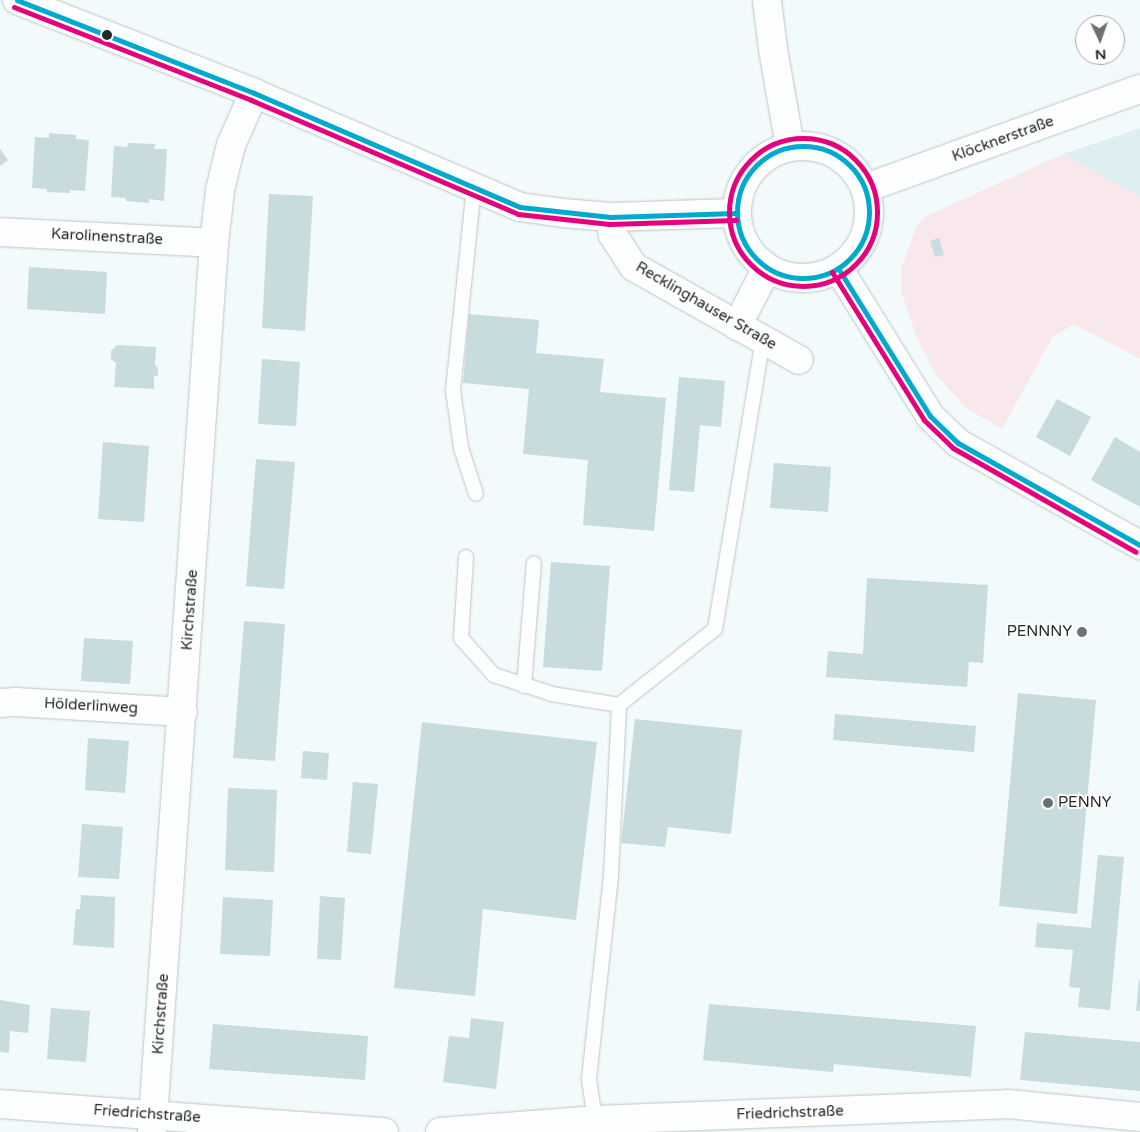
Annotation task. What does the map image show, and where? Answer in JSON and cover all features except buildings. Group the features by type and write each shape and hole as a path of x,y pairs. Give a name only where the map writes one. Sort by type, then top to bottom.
{"street":[{"path":"17,0 254,93 520,206 563,213 610,217 736,213"},
{"path":"767,0 772,48 790,146"},
{"name":"Klöcknerstraße","path":"866,188 1140,89"},
{"name":"Kirchstraße","path":"153,1123 183,712 214,243 220,190 231,145 254,93"},
{"path":"809,145 827,149 844,158 857,172 866,188 870,211 867,233 856,253 838,268 821,276 802,279 784,276 767,268 750,253 740,234 736,213 738,195 745,178 757,163 772,152 790,146 809,145"},
{"name":"Recklinghauser Straße","path":"610,217 613,235 634,267 799,360"},
{"name":"Karolinenstraße","path":"0,232 214,243"},
{"path":"737,326 767,268"},
{"path":"838,268 930,416 958,443 1140,545"},
{"name":"Hölderlinweg","path":"0,703 16,702 183,712"},
{"name":"Friedrichstraße","path":"0,1104 153,1123 384,1132"},
{"name":"Friedrichstraße","path":"440,1132 595,1126 1008,1104 1140,1117"}],"lane":[{"path":"474,187 453,390 461,448 476,494"},
{"path":"466,557 461,638 494,675 552,694 619,705 715,629 763,340"},
{"path":"524,686 534,563"},
{"path":"595,1126 589,1078 611,876 619,705"}],"shaded area":[{"path":"1140,128 1140,197 1063,154"},
{"path":"1063,154 1140,197 1140,359 1074,324 1052,338 1002,429 966,408 934,372 916,336 901,291 901,269 917,225 924,217"}],"transit line":[{"path":"17,0 254,93 520,207 610,217 736,213"},
{"path":"14,7 251,100 518,214 609,224 736,220"},
{"path":"803,138 817,139 831,144 855,160 871,184 876,198 877,212 876,226 871,240 855,264 831,280 817,285 803,286 789,285 775,280 751,264 735,240 730,226 729,212 730,198 735,184 751,160 775,144 789,139 803,138"},
{"path":"803,146 816,147 828,151 850,165 864,187 868,199 869,212 868,225 864,237 850,259 828,273 816,277 803,278 790,277 778,273 756,259 742,237 738,225 737,212 738,199 742,187 756,165 778,151 790,147 803,146"},
{"path":"838,268 930,416 958,443 1140,545"},
{"path":"832,272 924,420 953,448 1136,552"}],"place":[{"name":"PENNNY","path":"1082,632"},
{"name":"PENNY","path":"1048,803"}]}
